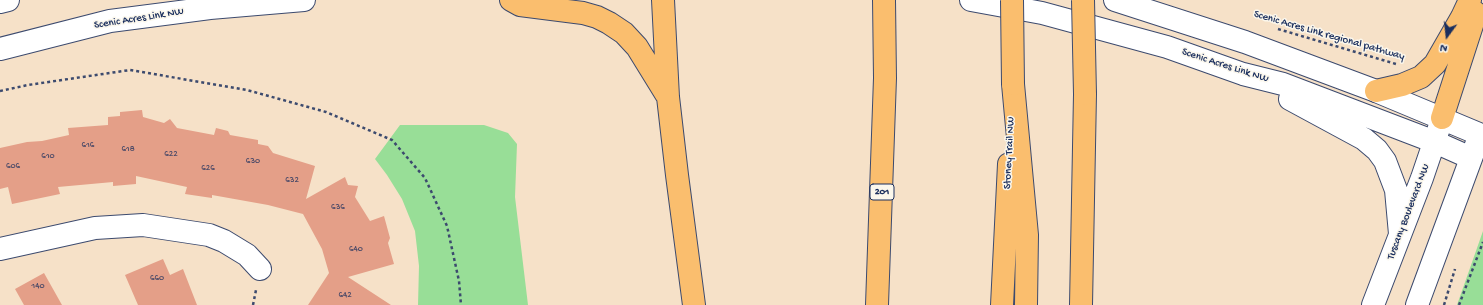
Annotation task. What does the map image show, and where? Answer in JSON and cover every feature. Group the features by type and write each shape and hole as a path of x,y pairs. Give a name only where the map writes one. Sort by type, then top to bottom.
{"highway":[{"path":"511,0 520,4 583,13 597,17 609,23 624,33 637,47 668,97"},
{"path":"663,0 668,97 694,305"},
{"name":"201","path":"877,305 885,78 884,0"},
{"name":"Stoney Trail NW","path":"1002,305 1013,84 1012,0"},
{"path":"1081,305 1085,94 1083,0"},
{"path":"1376,91 1421,77 1435,64 1470,0"},
{"path":"1442,118 1480,0"},
{"path":"1013,84 1027,235 1026,305"}],"street":[{"path":"0,2 8,0"},
{"name":"Scenic Acres Link NW","path":"0,49 110,21 210,8 304,0"},
{"name":"Scenic Acres Link NW","path":"971,0 1042,13 1167,47 1243,74 1283,84 1435,142 1471,158"},
{"path":"1115,0 1245,42 1376,91 1442,118 1481,131 1417,305"},
{"path":"1243,74 1364,139 1377,150 1385,161 1396,190 1400,234"},
{"name":"Tuscany Boulevard NW","path":"1373,305 1435,142 1442,118"},
{"path":"0,249 95,228 143,225 209,235 224,240 247,255 260,269"}],"path":[{"name":"Scenic Acres Link regional pathway","path":"1274,28 1401,65"},
{"path":"0,91 28,85 130,70 247,90 326,112 392,140 425,178 447,226 459,281 461,305"},
{"path":"1459,305 1483,242"}],"green space":[{"path":"400,125 484,125 508,133 517,144 515,197 528,305 418,305 419,266 415,231 402,199 375,159"},
{"path":"1483,231 1483,305 1457,305"}],"building":[{"path":"142,110 143,117 164,123 170,119 177,128 214,135 216,128 228,131 230,135 258,140 258,144 268,146 273,153 315,166 306,199 345,177 348,185 358,186 355,197 370,221 384,216 390,238 388,243 394,264 348,277 391,305 308,305 329,273 322,249 303,214 268,205 212,195 212,198 185,194 187,187 136,176 136,184 113,186 113,182 58,187 60,194 12,204 8,187 0,189 0,148 69,135 68,128 108,125 108,117 120,116 120,112"},
{"path":"163,259 170,275 183,269 197,305 138,305 125,275"},
{"path":"44,273 62,305 24,305 15,289"}]}
